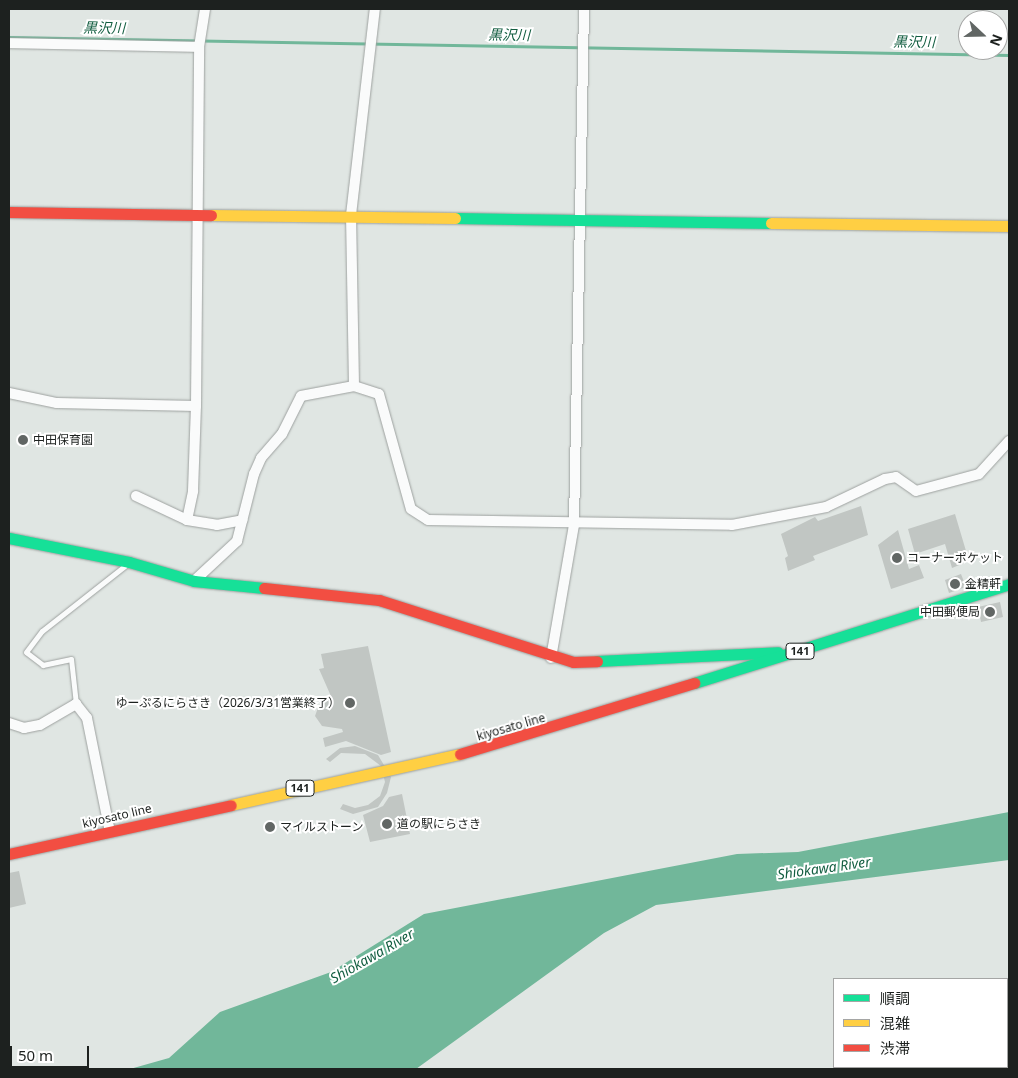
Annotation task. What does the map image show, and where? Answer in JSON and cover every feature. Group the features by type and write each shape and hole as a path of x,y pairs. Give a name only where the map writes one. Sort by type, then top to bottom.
{"main road":[{"path":"9,212 351,215 1009,226"},
{"path":"9,538 129,562 194,581 380,600 550,658 581,663 796,652"},
{"name":"kiyosato line","path":"9,854 484,749 1009,584"}],"street":[{"path":"188,520 193,491 196,406 196,214 199,47 205,9"},
{"path":"354,386 351,215 375,9"},
{"path":"550,658 574,525 583,219 584,9"},
{"path":"9,43 199,47"},
{"path":"194,581 237,540 243,520 246,497 261,458 282,434 301,396 354,386 380,394 411,509 428,520 574,525 732,525 826,507 890,478 896,477 916,491 979,474 1009,441"},
{"path":"9,393 57,403 196,406"},
{"path":"136,496 188,520 218,525 243,520"},
{"path":"9,722 24,728 40,725 76,704 87,718 110,832"}],"lane":[{"path":"76,704 70,659 43,665 26,652 42,631 129,562"}],"water":[{"name":"Shiokawa River","path":"1009,812 1009,860 656,905 604,933 416,1069 130,1069 169,1058 220,1012 331,972 424,914 737,854 798,852"}],"building":[{"path":"861,506 868,535 813,556 815,560 788,571 785,558 788,556 781,534 815,517 818,521"},
{"path":"955,514 969,561 952,568 945,544 915,554 908,529"},
{"path":"898,530 909,569 919,565 924,578 891,589 878,545"},
{"name":"金精軒","path":"961,574 966,587 949,593 945,580"},
{"name":"中田郵便局","path":"1000,602 1003,617 981,622 978,607"},
{"name":"ゆーぷるにらさき（2026/3/31営業終了）","path":"368,646 391,752 381,755 346,741 325,747 323,738 343,732 342,729 322,726 315,716 319,705 330,694 319,669 324,668 321,654"},
{"path":"355,746 378,755 391,777 387,793 378,807 353,814 340,809 343,804 355,808 368,805 380,796 385,782 381,766 365,754 341,753 330,762 326,759 340,748"},
{"name":"道の駅にらさき","path":"402,794 410,834 370,842 363,815 383,806 389,797"},
{"path":"19,871 26,904 9,908 9,873"}],"waterway":[{"name":"黒沢川","path":"9,37 1009,55"}],"traffic: fast":[{"path":"455,218 771,223"},
{"path":"9,538 129,562 194,581 264,588"},
{"path":"694,683 1009,584"},
{"path":"597,661 778,652"}],"traffic: slow":[{"path":"211,215 455,218"},
{"path":"771,223 1009,226"},
{"path":"231,805 460,754"}],"traffic: jam":[{"path":"9,212 211,215"},
{"path":"264,588 379,600 573,662 597,661"},
{"path":"460,754 694,683"},
{"path":"9,854 231,805"}],"place":[{"name":"中田保育園","path":"23,440"},
{"name":"コーナーポケット","path":"897,558"},
{"name":"金精軒","path":"955,584"},
{"name":"中田郵便局","path":"990,612"},
{"name":"ゆーぷるにらさき（2026/3/31営業終了）","path":"350,703"},
{"name":"道の駅にらさき","path":"387,824"},
{"name":"マイルストーン","path":"270,827"}]}
